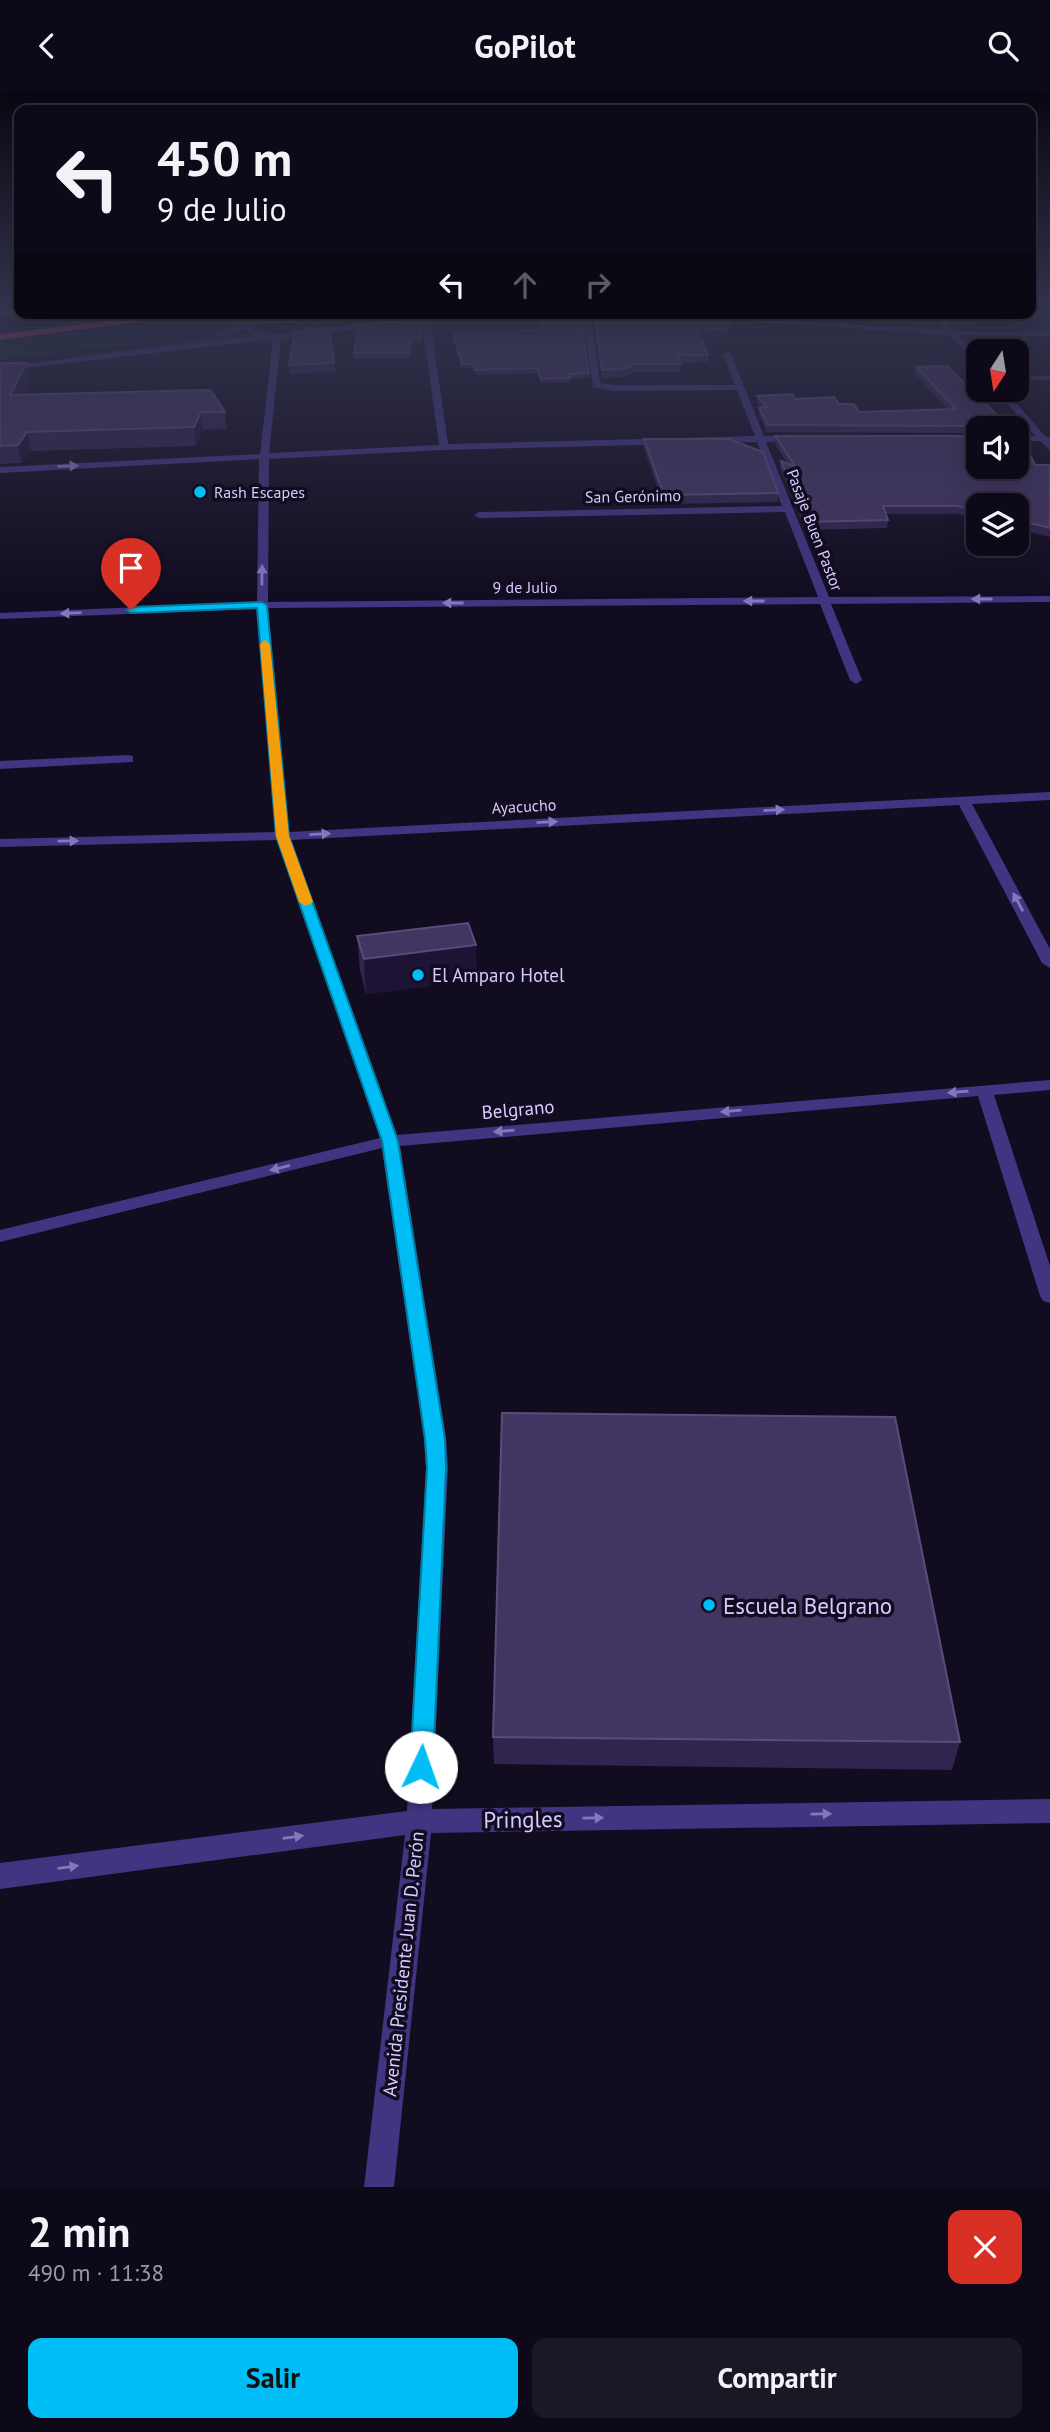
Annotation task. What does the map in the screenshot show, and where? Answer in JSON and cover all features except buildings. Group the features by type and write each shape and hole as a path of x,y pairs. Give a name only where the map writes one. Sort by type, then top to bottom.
{"street":[{"name":"Avenida Presidente Juan D. Perón","path":"269,401 264,456 262,605 283,836 390,1141 435,1439 437,1468 419,1821 380,2187"},
{"path":"436,401 444,447"},
{"name":"Pasaje Buen Pastor","path":"747,401 856,680"},
{"path":"1012,403 1046,439 1050,447"},
{"path":"0,470 444,447 815,438"},
{"name":"San Gerónimo","path":"479,515 787,509"},
{"name":"9 de Julio","path":"0,616 262,605 1050,599"},
{"path":"0,765 128,759"},
{"name":"Ayacucho","path":"0,843 283,836 1050,796"},
{"path":"964,801 1050,963"},
{"name":"Belgrano","path":"0,1236 390,1141 1050,1085"},
{"path":"984,1089 1050,1296"},
{"name":"Pringles","path":"0,1876 419,1821 1050,1811"}],"slow traffic":[{"path":"265,644 283,836 306,902"}],"place":[{"name":"Rash Escapes","path":"200,492"},
{"name":"El Amparo Hotel","path":"418,975"},
{"name":"Escuela Belgrano","path":"709,1605"}],"route":[{"path":"131,610 262,605 283,836 390,1141 435,1439 437,1468 421,1767"}]}
